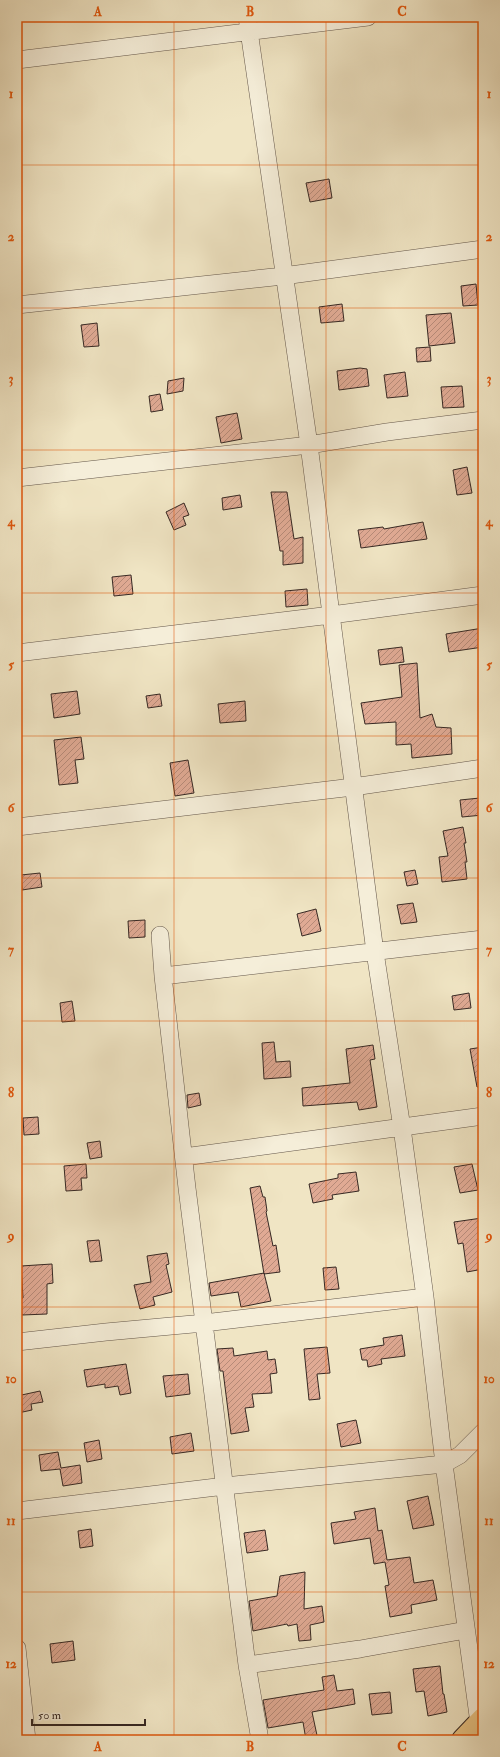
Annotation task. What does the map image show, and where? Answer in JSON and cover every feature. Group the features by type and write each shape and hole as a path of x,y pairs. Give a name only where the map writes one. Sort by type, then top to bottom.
{"main road":[{"path":"464,1740 481,1721"}],"street":[{"path":"17,60 248,25 368,17"},
{"path":"248,25 283,276 309,444 375,952 402,1128 425,1297 444,1464 466,1630 481,1721"},
{"path":"17,305 283,276 483,249"},
{"path":"17,478 309,444 387,432 483,420"},
{"path":"17,653 483,595"},
{"path":"17,827 353,787 483,768"},
{"path":"160,935 163,976 204,1323 247,1665 260,1740"},
{"path":"163,976 483,939"},
{"path":"184,1157 483,1116"},
{"path":"17,1342 204,1323 425,1297"},
{"path":"17,1510 225,1486 444,1464 460,1455 483,1432"},
{"path":"247,1665 360,1649 466,1630"},
{"path":"17,1648 27,1740"}],"building":[{"path":"329,179 332,198 310,202 306,183"},
{"path":"476,284 478,305 463,306 461,286"},
{"path":"342,304 344,321 321,323 319,307"},
{"path":"451,313 455,343 429,346 426,315"},
{"path":"97,323 99,346 84,347 81,325"},
{"path":"430,347 431,361 417,362 416,348"},
{"path":"360,368 367,369 369,386 339,390 337,371"},
{"path":"405,372 408,396 387,398 384,375"},
{"path":"184,378 183,391 167,394 168,381"},
{"path":"462,386 464,407 443,408 441,387"},
{"path":"160,394 163,410 151,412 149,396"},
{"path":"237,413 242,439 221,443 216,417"},
{"path":"467,467 472,493 457,495 453,470"},
{"path":"271,492 287,492 294,539 303,537 303,563 283,565 283,551 280,551"},
{"path":"240,495 242,507 223,510 222,498"},
{"path":"184,503 189,515 183,517 186,525 174,530 166,512"},
{"path":"423,522 427,539 361,548 358,530 383,527 384,529"},
{"path":"131,575 133,594 114,596 112,577"},
{"path":"307,589 308,605 286,607 285,591"},
{"path":"483,628 483,647 449,652 446,634"},
{"path":"402,647 404,662 380,665 378,650"},
{"path":"417,663 420,718 432,714 436,727 451,728 452,754 412,758 411,744 396,745 396,722 365,724 361,703 402,697 399,665"},
{"path":"77,691 80,714 54,718 51,694"},
{"path":"160,694 162,706 148,708 146,696"},
{"path":"245,701 246,721 220,723 218,704"},
{"path":"81,737 84,759 75,760 78,783 59,785 54,740"},
{"path":"188,760 194,793 175,796 170,763"},
{"path":"483,798 483,815 462,817 460,800"},
{"path":"463,827 466,843 464,843 467,862 465,862 467,879 442,882 439,857 448,856 443,831"},
{"path":"415,870 418,884 407,886 404,872"},
{"path":"40,873 42,887 22,890 21,875"},
{"path":"413,903 417,922 401,924 397,905"},
{"path":"316,909 321,931 302,936 297,914"},
{"path":"145,920 145,937 129,938 128,921"},
{"path":"469,993 471,1008 454,1010 452,996"},
{"path":"72,1001 75,1021 62,1022 60,1003"},
{"path":"274,1042 276,1062 290,1061 291,1077 264,1079 262,1043"},
{"path":"373,1045 375,1059 370,1060 377,1107 359,1110 357,1102 303,1106 302,1088 350,1083 346,1049"},
{"path":"483,1047 483,1086 477,1087 470,1049"},
{"path":"199,1093 201,1105 188,1108 187,1095"},
{"path":"38,1117 39,1134 24,1135 23,1118"},
{"path":"100,1141 102,1157 90,1159 87,1143"},
{"path":"86,1164 87,1178 81,1178 82,1190 66,1191 64,1166"},
{"path":"472,1164 478,1190 460,1193 454,1167"},
{"path":"356,1172 359,1191 332,1195 333,1199 313,1203 309,1184 338,1178 338,1174"},
{"path":"260,1186 263,1197 265,1197 266,1212 273,1246 276,1245 280,1272 264,1274 250,1188"},
{"path":"482,1218 483,1269 467,1272 463,1243 458,1244 454,1222"},
{"path":"99,1240 102,1261 90,1262 87,1241"},
{"path":"167,1253 169,1264 166,1265 172,1292 153,1297 155,1305 140,1309 134,1285 151,1282 147,1256"},
{"path":"52,1264 53,1283 47,1284 47,1314 22,1315 18,1299 23,1298 21,1266"},
{"path":"336,1267 339,1289 325,1290 323,1268"},
{"path":"264,1273 271,1301 241,1307 238,1292 211,1296 209,1283"},
{"path":"402,1335 405,1356 381,1359 382,1364 368,1367 367,1360 362,1360 360,1349 384,1345 383,1338"},
{"path":"327,1347 330,1373 317,1374 320,1399 309,1400 304,1349"},
{"path":"233,1348 234,1356 267,1351 268,1360 275,1359 277,1373 270,1374 272,1393 252,1394 254,1407 245,1408 249,1431 231,1434 223,1371 220,1371 217,1349"},
{"path":"126,1364 131,1393 120,1395 118,1386 105,1388 105,1384 87,1387 84,1370"},
{"path":"188,1374 190,1394 166,1397 163,1376"},
{"path":"40,1391 43,1402 31,1404 32,1410 18,1413 17,1396"},
{"path":"356,1420 361,1443 341,1447 337,1424"},
{"path":"191,1433 194,1451 172,1454 170,1437"},
{"path":"99,1440 102,1459 87,1462 84,1443"},
{"path":"58,1452 61,1468 80,1465 82,1483 63,1486 60,1469 41,1471 39,1455"},
{"path":"428,1496 434,1525 413,1529 407,1501"},
{"path":"375,1508 378,1531 382,1530 387,1560 410,1557 414,1583 433,1580 437,1600 411,1605 412,1613 390,1617 385,1586 389,1585 385,1562 374,1564 370,1538 334,1544 331,1523 356,1519 354,1512"},
{"path":"91,1529 93,1546 80,1548 78,1531"},
{"path":"265,1530 268,1550 247,1553 244,1533"},
{"path":"305,1572 304,1609 322,1606 324,1622 310,1625 311,1640 299,1641 297,1624 288,1626 287,1624 253,1631 249,1601 277,1596 280,1576"},
{"path":"73,1641 75,1660 52,1663 50,1644"},
{"path":"440,1666 443,1694 447,1712 428,1716 424,1691 416,1692 413,1669"},
{"path":"334,1675 337,1691 353,1689 355,1704 312,1712 318,1740 306,1740 303,1722 268,1728 263,1700 324,1690 322,1677"},
{"path":"390,1692 392,1713 372,1715 369,1694"}]}
